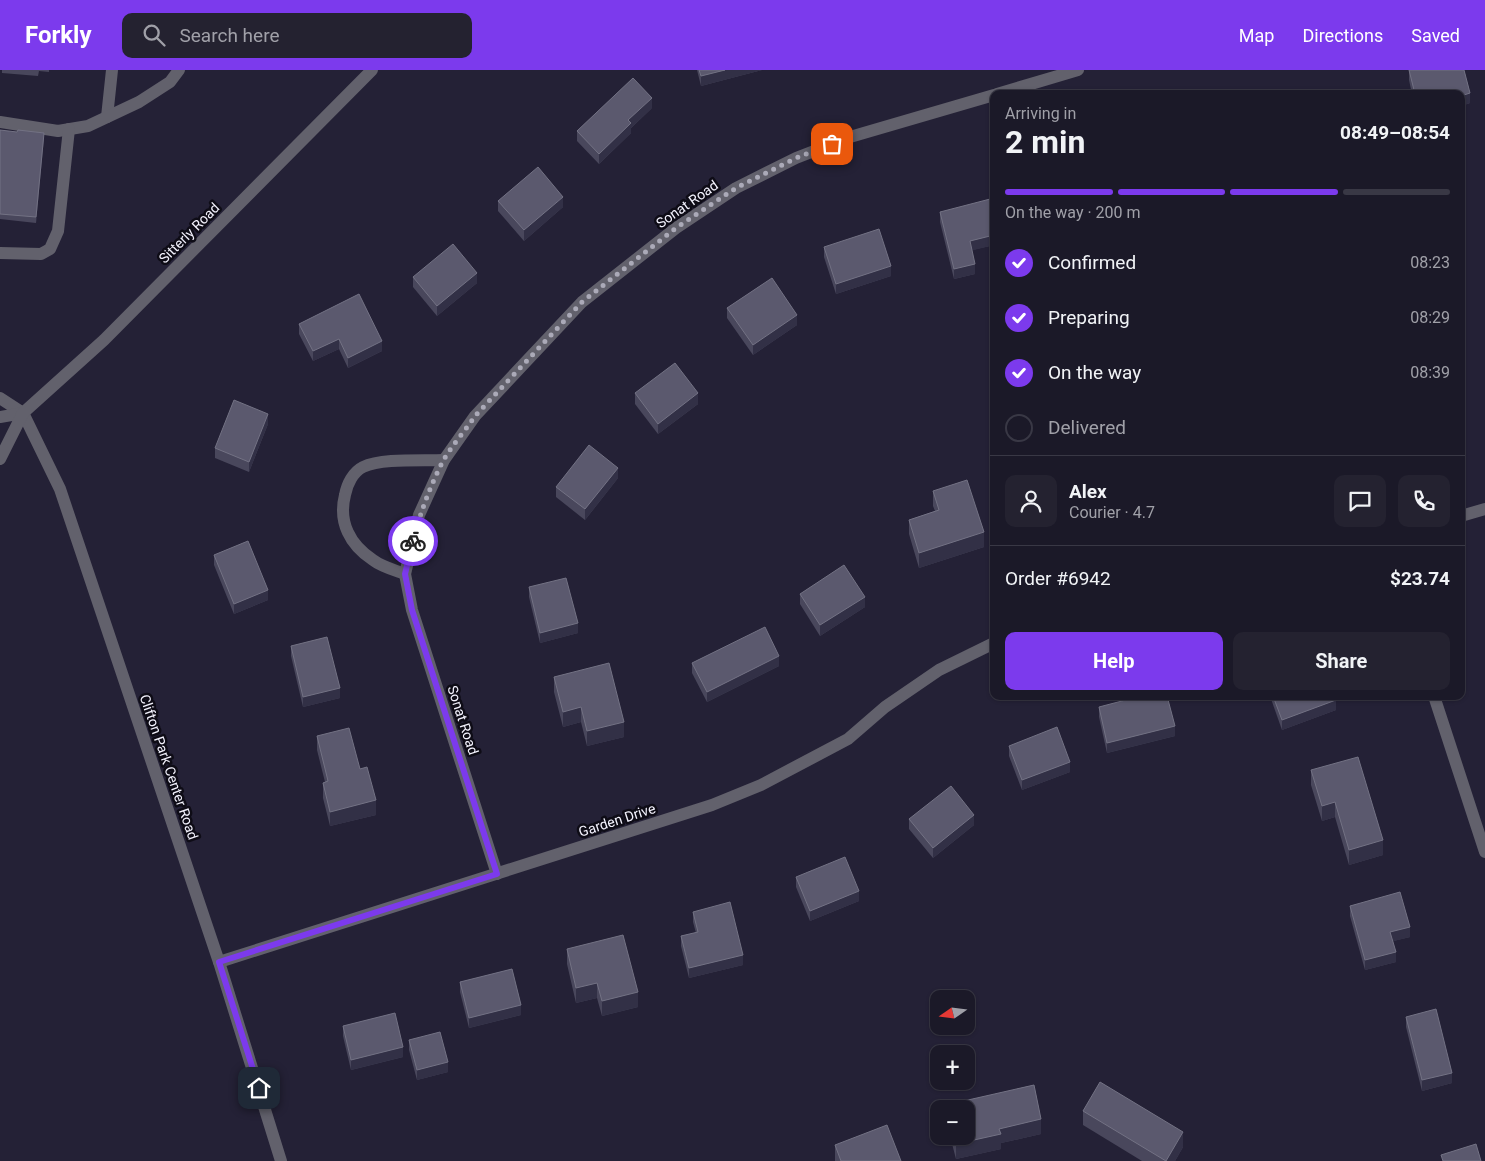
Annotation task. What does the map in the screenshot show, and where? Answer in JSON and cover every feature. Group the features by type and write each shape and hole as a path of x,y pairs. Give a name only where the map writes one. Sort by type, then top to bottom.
{"street":[{"path":"107,117 112,70"},
{"path":"0,122 58,131 88,126 138,102 170,82 179,70"},
{"name":"Sitterly Road","path":"23,413 104,340 372,70"},
{"name":"Sonat Road","path":"1010,90 1078,70"},
{"name":"Sonat Road","path":"497,874 412,610 405,574 419,515 444,460 475,416 582,302 676,228 736,188 796,158 850,137 990,96"},
{"path":"0,253 42,254 50,249 58,231 69,129"},
{"path":"0,398 23,413"},
{"path":"0,417 23,413"},
{"path":"0,459 23,413"},
{"name":"Clifton Park Center Road","path":"23,413 60,489 219,962 281,1161"},
{"path":"405,574 374,561 353,542 343,524 342,507 346,488 354,474 363,467 380,462 444,460"},
{"path":"1465,515 1485,509"},
{"name":"Garden Drive","path":"219,962 712,805 761,785 848,739 885,707 939,670 990,645"},
{"path":"1435,700 1485,852"}],"building":[{"path":"699,70 725,70 701,76"},
{"path":"1409,70 1464,70 1470,93 1465,95 1465,90 1414,90"},
{"path":"633,78 652,98 628,120 631,123 599,154 577,131"},
{"path":"0,130 44,133 36,217 0,214"},
{"path":"538,167 563,197 524,230 498,201"},
{"path":"990,199 990,236 970,241 975,264 954,269 940,212"},
{"path":"879,229 891,266 836,284 824,247"},
{"path":"453,244 477,273 437,306 413,277"},
{"path":"772,278 797,315 753,345 727,308"},
{"path":"359,294 382,341 348,358 339,339 313,351 299,324"},
{"path":"675,363 698,393 658,424 635,393"},
{"path":"234,400 268,414 249,462 215,448"},
{"path":"589,445 618,468 585,509 556,487"},
{"path":"967,480 984,532 919,553 909,520 939,510 933,491"},
{"path":"248,541 268,590 234,604 214,555"},
{"path":"844,565 865,597 820,625 800,594"},
{"path":"566,578 578,623 540,633 529,587"},
{"path":"765,627 779,656 707,692 692,663"},
{"path":"327,637 340,688 303,697 291,646"},
{"path":"609,663 624,722 587,731 581,707 563,712 554,677"},
{"path":"1126,700 1168,700 1175,726 1107,743 1099,707"},
{"path":"1274,700 1336,700 1282,720"},
{"path":"1057,727 1070,762 1022,780 1009,746"},
{"path":"349,728 360,769 367,767 376,800 330,812 323,783 328,781 317,736"},
{"path":"1358,757 1383,840 1349,850 1335,802 1322,806 1311,770"},
{"path":"951,786 974,815 933,848 909,819"},
{"path":"845,857 859,891 810,911 796,877"},
{"path":"1400,892 1410,927 1390,932 1396,952 1365,960 1350,906"},
{"path":"730,902 743,955 689,968 681,936 698,932 693,912"},
{"path":"623,935 638,992 602,1001 597,983 576,988 567,949"},
{"path":"512,969 521,1005 469,1018 460,982"},
{"path":"1436,1009 1452,1073 1422,1080 1406,1017"},
{"path":"395,1013 403,1047 351,1060 343,1026"},
{"path":"440,1032 448,1062 417,1070 409,1040"},
{"path":"1100,1082 1183,1132 1166,1161 1083,1111"},
{"path":"1034,1085 1041,1119 999,1129 1001,1134 975,1140 975,1100 968,1100"},
{"path":"887,1125 901,1161 841,1161 835,1145"},
{"path":"1476,1144 1481,1161 1443,1161 1441,1155"}],"way so far":[{"path":"413,541 419,515 444,460 464,431 475,416 582,302 676,228 736,188 796,158 832,144"}],"route":[{"path":"259,1088 219,962 497,874 412,610 405,574 413,541"}]}
